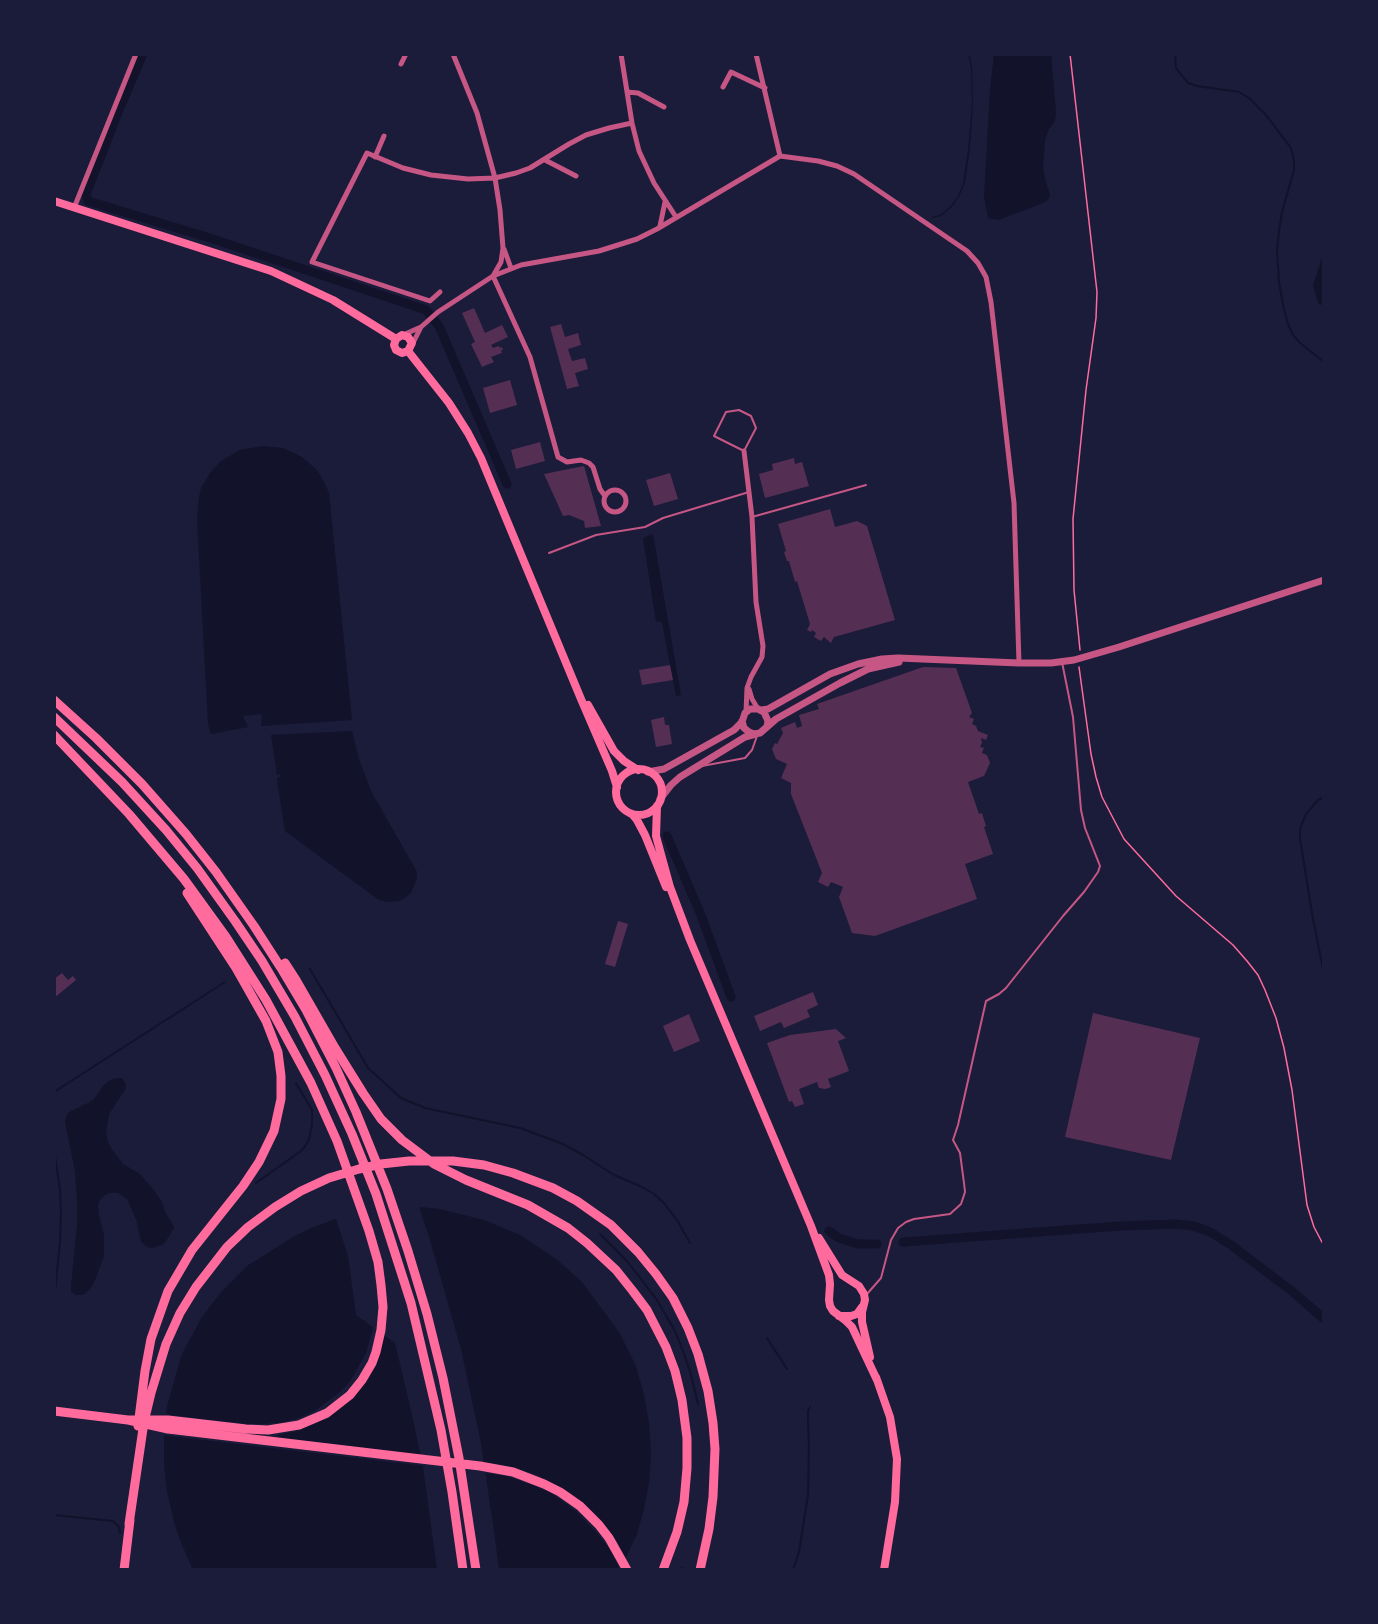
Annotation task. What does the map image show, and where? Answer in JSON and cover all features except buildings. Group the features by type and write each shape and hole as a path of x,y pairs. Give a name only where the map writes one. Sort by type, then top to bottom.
{"highway":[{"path":"54,700 108,749 170,815 216,872 263,939 306,1010 336,1068 369,1143 403,1235 427,1314 445,1386 459,1458 476,1570"},
{"path":"54,717 128,788 197,868 262,961 325,1075 376,1194 411,1303 438,1413 463,1570"},
{"path":"54,735 139,825 184,879 226,937 262,993 298,1057 334,1134 376,1254 382,1292 381,1330 376,1352 367,1372 341,1403 318,1418 288,1427 259,1430 168,1420 128,1420 54,1412"},
{"path":"124,1570 141,1402 156,1322 168,1291 184,1262 243,1186 265,1152 277,1121 281,1088 278,1052 261,1010 196,905 139,825"},
{"path":"263,939 296,980 363,1094 381,1119 402,1140 434,1164 528,1205 568,1228 604,1258 644,1305 663,1341 675,1371 687,1438 686,1483 681,1518 663,1570"},
{"path":"129,1524 151,1393 166,1344 186,1302 216,1260 248,1227 288,1198 329,1178 381,1164 453,1161 484,1165 513,1173 553,1188 582,1204 610,1225 638,1251 673,1298 698,1354 713,1423 715,1449 713,1497 700,1570"},
{"path":"128,1420 168,1429 488,1467 520,1474 560,1492 580,1506 609,1538 627,1570"}],"main road":[{"path":"54,201 286,277 341,304 399,337 408,337 410,348 449,403 477,449 617,787"},
{"path":"399,337 394,345 396,350 403,353 410,348"},
{"path":"573,680 614,751 638,770"},
{"path":"690,940 668,878 655,832 661,793 659,783 648,772 632,771 620,780 617,787 616,794 619,804 637,820 645,835 811,1226 829,1275 830,1306 849,1323 855,1332 877,1380"},
{"path":"631,814 644,814 651,811 658,802"},
{"path":"811,1226 840,1272 861,1288 864,1303 863,1328 890,1417 897,1459 895,1502 884,1570"},
{"path":"829,1294 839,1282 852,1282"},
{"path":"838,1315 845,1317 854,1315 860,1312 864,1303"}],"street":[{"path":"74,208 136,54"},
{"path":"401,64 406,54"},
{"path":"453,54 477,113 495,178 503,248 501,262 493,276"},
{"path":"621,54 637,144 644,164 676,217"},
{"path":"756,54 780,156"},
{"path":"723,87 731,72 765,88"},
{"path":"627,93 638,93 664,107"},
{"path":"440,292 430,300 312,262 367,153 410,170 431,175 472,180 495,178 523,171 586,135 632,123"},
{"path":"375,157 384,136"},
{"path":"410,348 426,322 493,276 511,268 610,248 637,239 780,156 813,159 843,169 866,181 962,248 975,259 984,272 990,296 1014,503 1019,663"},
{"path":"545,160 576,176"},
{"path":"660,226 665,202"},
{"path":"503,248 511,268"},
{"path":"493,276 530,357 558,457 567,462 581,460 590,462 605,496"},
{"path":"399,337 421,327"},
{"path":"648,772 664,769 734,730 746,712 749,682 763,650 756,603 752,518 744,451"},
{"path":"618,490 626,498 626,506 617,513 610,512 604,507 605,496 610,491 618,490"},
{"path":"746,712 752,709 768,709 845,667 882,659 1019,663 1062,662 1079,659 1324,580"},
{"path":"658,802 674,782 694,768 745,737 757,734 783,715 840,682 887,664 919,659"},
{"path":"749,682 752,699 767,716 767,727"},
{"path":"742,721 746,730 757,734"}],"lane":[{"path":"739,410 751,416 756,428 744,451 714,436 726,412 739,410"},
{"path":"752,518 866,485"},
{"path":"549,553 592,536 645,526 663,518 749,492"},
{"path":"864,1303 881,1278 893,1236 898,1228 914,1219 950,1214 961,1204 965,1192 964,1183 960,1153 953,1140 986,1000 1006,988 1084,892 1100,867 1085,828 1081,810 1073,717 1062,662"},
{"path":"694,768 745,758 752,750 757,734"}],"path":[{"path":"1070,54 1097,292 1073,519 1074,590 1080,648 1079,666 1091,754 1102,797 1124,839 1176,896 1233,945 1258,975 1279,1028 1293,1090 1307,1204 1314,1227 1324,1246"}],"shaded area":[{"path":"968,54 970,54 972,68 973,104 965,183 951,208 941,216 933,218 931,217 940,215 950,207 963,183 972,104 971,68"},
{"path":"994,54 1051,54 1056,112 1055,121 1045,140 1043,166 1050,195 1048,200 998,220 988,218 984,196"},
{"path":"1324,252 1324,306 1318,303 1313,285"},
{"path":"263,446 283,448 302,457 317,470 329,493 352,720 261,726 262,714 243,716 248,727 211,734 208,724 197,519 199,497 201,488 210,473 221,461 240,450"},
{"path":"653,534 681,695 676,696 662,622 656,622 643,538"},
{"path":"352,731 371,791 417,872 411,893 399,901 379,900 285,831 277,780 280,774 277,775 271,735"},
{"path":"117,1078 122,1078 126,1084 125,1090 109,1114 106,1133 108,1142 123,1164 140,1174 153,1189 174,1228 164,1244 152,1248 147,1247 141,1242 136,1219 127,1199 118,1193 105,1195 98,1205 104,1235 104,1256 90,1289 83,1295 76,1295 71,1292 71,1287 77,1201 75,1171 65,1122 67,1114 94,1099 104,1085"},
{"path":"419,1207 440,1209 484,1220 520,1235 556,1259 582,1282 619,1332 635,1364 644,1394 651,1454 644,1509 637,1534 620,1570 499,1570 481,1443 461,1349"},
{"path":"336,1219 348,1256 356,1315 395,1343 423,1467 437,1570 193,1570 174,1522 164,1463 167,1406 182,1354 202,1317 222,1291 247,1266 293,1237"}],"pier":[{"path":"374,1324 385,1332 378,1358 349,1401 319,1422 277,1437 423,1455 425,1466 161,1435 163,1414 264,1424 285,1422 316,1410 340,1392 351,1380 366,1353"},
{"path":"480,1462 507,1466 535,1474 572,1494 596,1515 616,1540 628,1562 624,1570 620,1570 611,1551 576,1511 551,1493 537,1487 506,1476 482,1473"}],"waterway":[{"path":"143,54 86,194 88,201 210,238 426,310 439,326 507,484"},
{"path":"1175,54 1176,68 1188,83 1239,92 1249,98 1266,115 1291,148 1294,170 1279,231 1277,251 1279,282 1288,324 1293,335 1324,362"},
{"path":"1324,797 1318,800 1306,814 1300,829 1313,919 1324,974"},
{"path":"667,836 701,915 731,997"},
{"path":"310,969 368,1068 401,1098 425,1108 520,1128 563,1144 614,1175 654,1194 677,1220 690,1243"},
{"path":"54,1092 225,982"},
{"path":"256,1183 301,1151 309,1139 312,1110 296,1083"},
{"path":"54,1150 61,1212 54,1300"},
{"path":"903,1242 1120,1226 1176,1224 1194,1226 1210,1232 1231,1245 1293,1292 1324,1319"},
{"path":"829,1231 839,1238 858,1244 877,1244"},
{"path":"600,1234 627,1261 657,1300 675,1331 690,1371 698,1404"},
{"path":"767,1338 787,1369"},
{"path":"793,1570 799,1552 808,1495 808,1411 810,1407"},
{"path":"54,1515 113,1521 119,1527 120,1533"}]}
